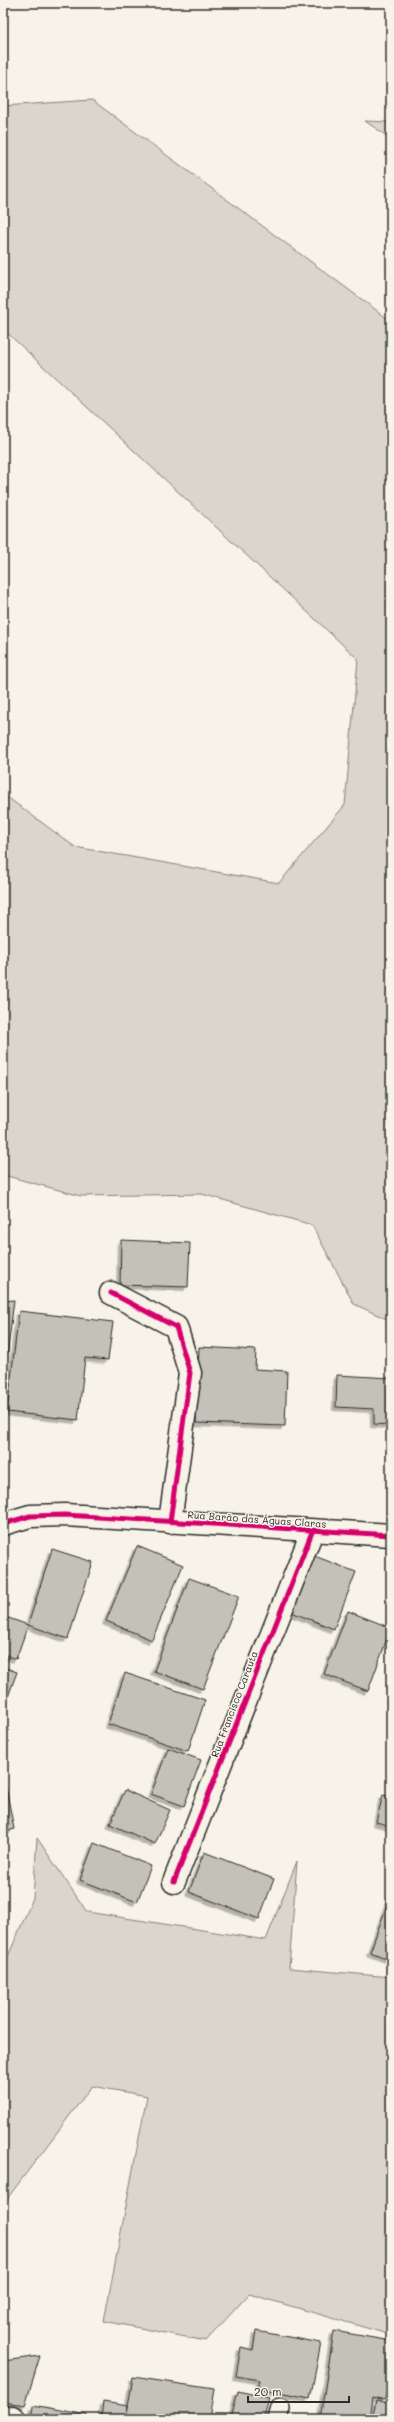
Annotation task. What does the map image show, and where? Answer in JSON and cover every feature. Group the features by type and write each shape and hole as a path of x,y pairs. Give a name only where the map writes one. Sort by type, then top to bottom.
{"street":[{"path":"111,1294 176,1327 190,1373 170,1522"},
{"name":"Rua Barão das Águas Claras","path":"3,1524 30,1516 65,1515 312,1532 391,1535"},
{"name":"Rua Francisco Carauta","path":"174,1882 312,1532"}],"shaded area":[{"path":"92,100 391,321 391,1321 354,1304 312,1225 202,1194 81,1196 3,1175 3,794 75,847 279,883 345,805 358,659 3,329 3,106"},
{"path":"365,121 391,122 391,139"},
{"path":"37,1838 87,1912 266,1940 297,1861 289,1968 391,1977 391,2335 249,2294 206,2341 104,2321 147,2096 92,2086 9,2196 3,2213 3,1968 33,1898"}],"building":[{"path":"121,1240 190,1243 188,1287 120,1285"},
{"path":"14,1300 5,1374 3,1374 3,1301"},
{"path":"19,1311 113,1322 108,1360 85,1358 78,1420 7,1412"},
{"path":"199,1347 256,1350 255,1369 287,1371 285,1426 196,1423"},
{"path":"337,1375 391,1378 391,1425 374,1424 374,1409 336,1407"},
{"path":"137,1546 183,1565 152,1640 106,1621"},
{"path":"52,1549 93,1562 68,1639 28,1625"},
{"path":"312,1555 356,1572 334,1629 289,1611"},
{"path":"189,1578 239,1596 203,1689 154,1671"},
{"path":"348,1611 391,1628 368,1691 324,1674"},
{"path":"3,1616 28,1625 16,1659 3,1654"},
{"path":"3,1667 17,1672 6,1702 3,1701"},
{"path":"125,1673 205,1700 188,1751 108,1724"},
{"path":"168,1748 201,1760 184,1806 151,1794"},
{"path":"3,1772 14,1829 3,1833"},
{"path":"125,1790 170,1810 155,1844 110,1824"},
{"path":"383,1795 391,1797 391,1826 376,1822"},
{"path":"94,1843 151,1866 137,1902 80,1880"},
{"path":"204,1852 274,1879 259,1919 189,1892"},
{"path":"391,1894 391,1960 370,1952"},
{"path":"256,2331 321,2343 310,2399 258,2389 260,2380 236,2376 241,2347 253,2350"},
{"path":"334,2331 391,2341 391,2368 385,2400 372,2397 369,2419 320,2419"},
{"path":"40,2356 25,2405 3,2402 3,2361"},
{"path":"133,2377 214,2389 209,2419 126,2419"},
{"path":"238,2391 269,2398 264,2419 231,2419"},
{"path":"376,2400 391,2404 391,2419 372,2419"},
{"path":"103,2402 128,2406 126,2419 101,2419"},
{"path":"33,2405 87,2415 86,2419 31,2419"}],"cycle path":[{"path":"111,1293 176,1327 190,1373 170,1522"},
{"path":"3,1524 30,1516 65,1515 391,1535"},
{"path":"174,1882 312,1532"}]}
